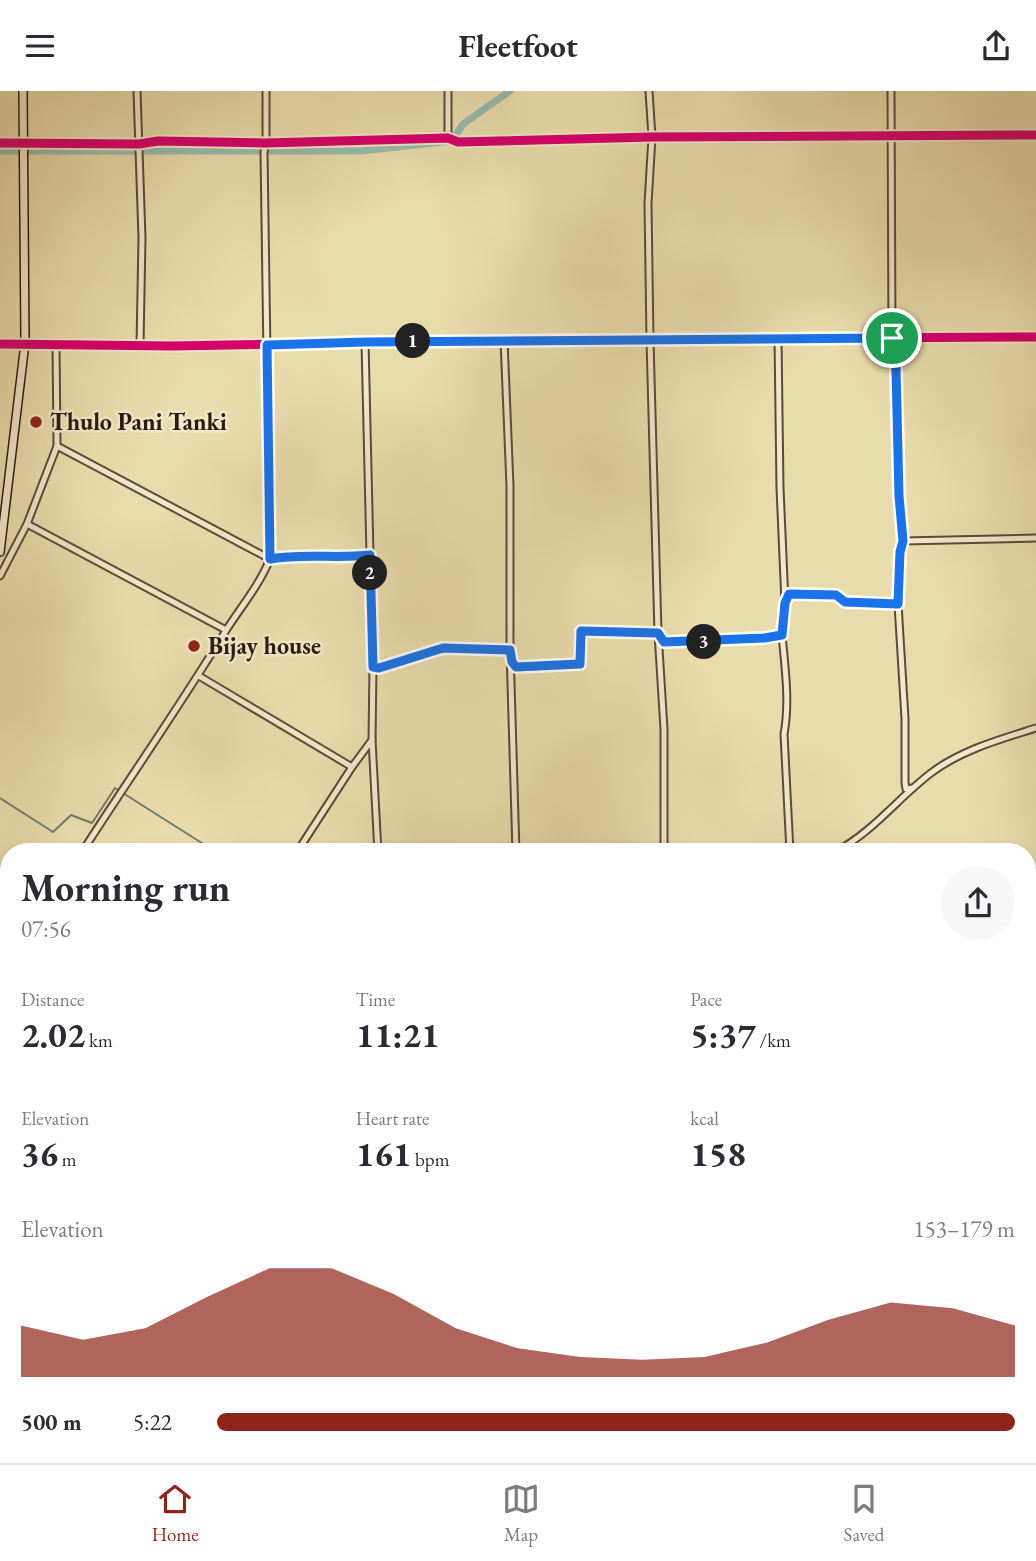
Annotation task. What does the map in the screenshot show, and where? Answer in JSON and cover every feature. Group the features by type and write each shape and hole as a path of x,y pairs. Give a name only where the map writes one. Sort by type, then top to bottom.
{"street":[{"path":"0,552 25,343 23,91"},
{"path":"137,91 142,238 140,345"},
{"path":"88,843 199,676 264,573 270,559 264,152 266,91"},
{"path":"448,91 448,138"},
{"path":"649,91 652,137 648,204 650,339 658,633 664,729 664,843"},
{"path":"891,91 892,338 896,369 899,496 903,541 900,552 898,604 906,789 913,788"},
{"path":"0,143 266,143 448,138 458,142 652,137 891,138 1036,135"},
{"path":"0,344 267,345 504,340 1036,337"},
{"path":"778,338 785,603 782,635 786,672 784,734 790,843"},
{"path":"504,340 510,486 510,650 516,843"},
{"path":"365,342 373,667 372,740 378,843"},
{"path":"0,576 27,524 58,446 56,344"},
{"path":"58,446 270,559 370,555"},
{"path":"27,524 226,630"},
{"path":"903,541 1036,538"},
{"path":"785,603 789,594 836,595 845,602 898,604"},
{"path":"512,662 516,667 580,664 581,631 658,633"},
{"path":"658,633 664,642 686,643 782,635"},
{"path":"373,667 379,668 443,648 510,650"},
{"path":"199,676 352,767"},
{"path":"849,843 871,829 929,774 962,755 1036,728"},
{"path":"303,843 372,740"}],"waterway":[{"path":"0,151 361,151 452,141 463,124 510,91"},
{"path":"0,798 53,832 71,815 92,823 115,788 202,843"}],"cycle path":[{"path":"0,143 266,143 448,138 458,142 652,137 1036,135"},
{"path":"0,344 173,346 504,340 1036,337"}],"place":[{"name":"Thulo Pani Tanki","path":"36,422"},
{"name":"Bijay house","path":"194,646"}],"route":[{"path":"892,338 896,369 899,496 903,541 900,552 898,604 845,602 836,595 789,594 785,603 782,635 686,643 664,642 658,633 581,631 580,664 516,667 512,662 510,650 443,648 379,668 373,667 370,555 270,559 267,345 892,338"}]}
